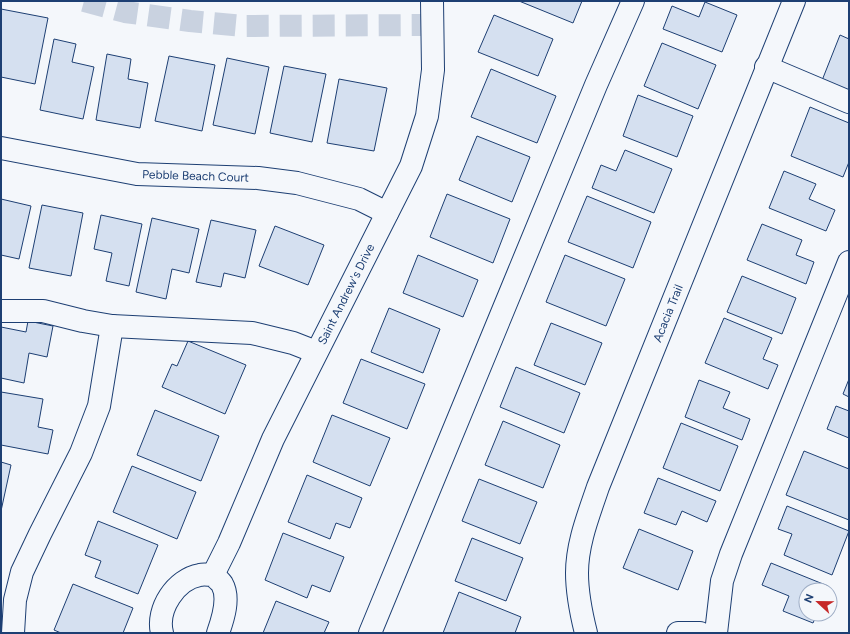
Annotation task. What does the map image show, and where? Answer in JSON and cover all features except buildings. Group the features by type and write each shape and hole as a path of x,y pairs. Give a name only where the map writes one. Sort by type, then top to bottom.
{"street":[{"name":"Saint Andrew's Drive","path":"213,575 230,543 273,439 411,166 427,116 433,70 432,1"},
{"path":"370,633 590,99 633,1"},
{"name":"Acacia Trail","path":"586,633 579,606 577,572 582,537 598,487 766,67 794,1"},
{"path":"766,67 849,102"},
{"name":"Pebble Beach Court","path":"1,148 137,174 258,178 297,183 359,199 387,214"},
{"path":"716,633 722,581 731,554 849,262"},
{"path":"1,311 43,311 83,321 112,326 252,333 293,343 316,352"},
{"path":"13,633 15,600 22,572 81,453 99,406 112,326"},
{"path":"162,633 161,619 165,604 180,585 188,579 201,575 213,575 222,584 225,596 225,607 218,633"},
{"path":"678,633 700,633"}],"tunnel":[{"path":"84,1 125,12 190,21 243,26 432,25"}]}
